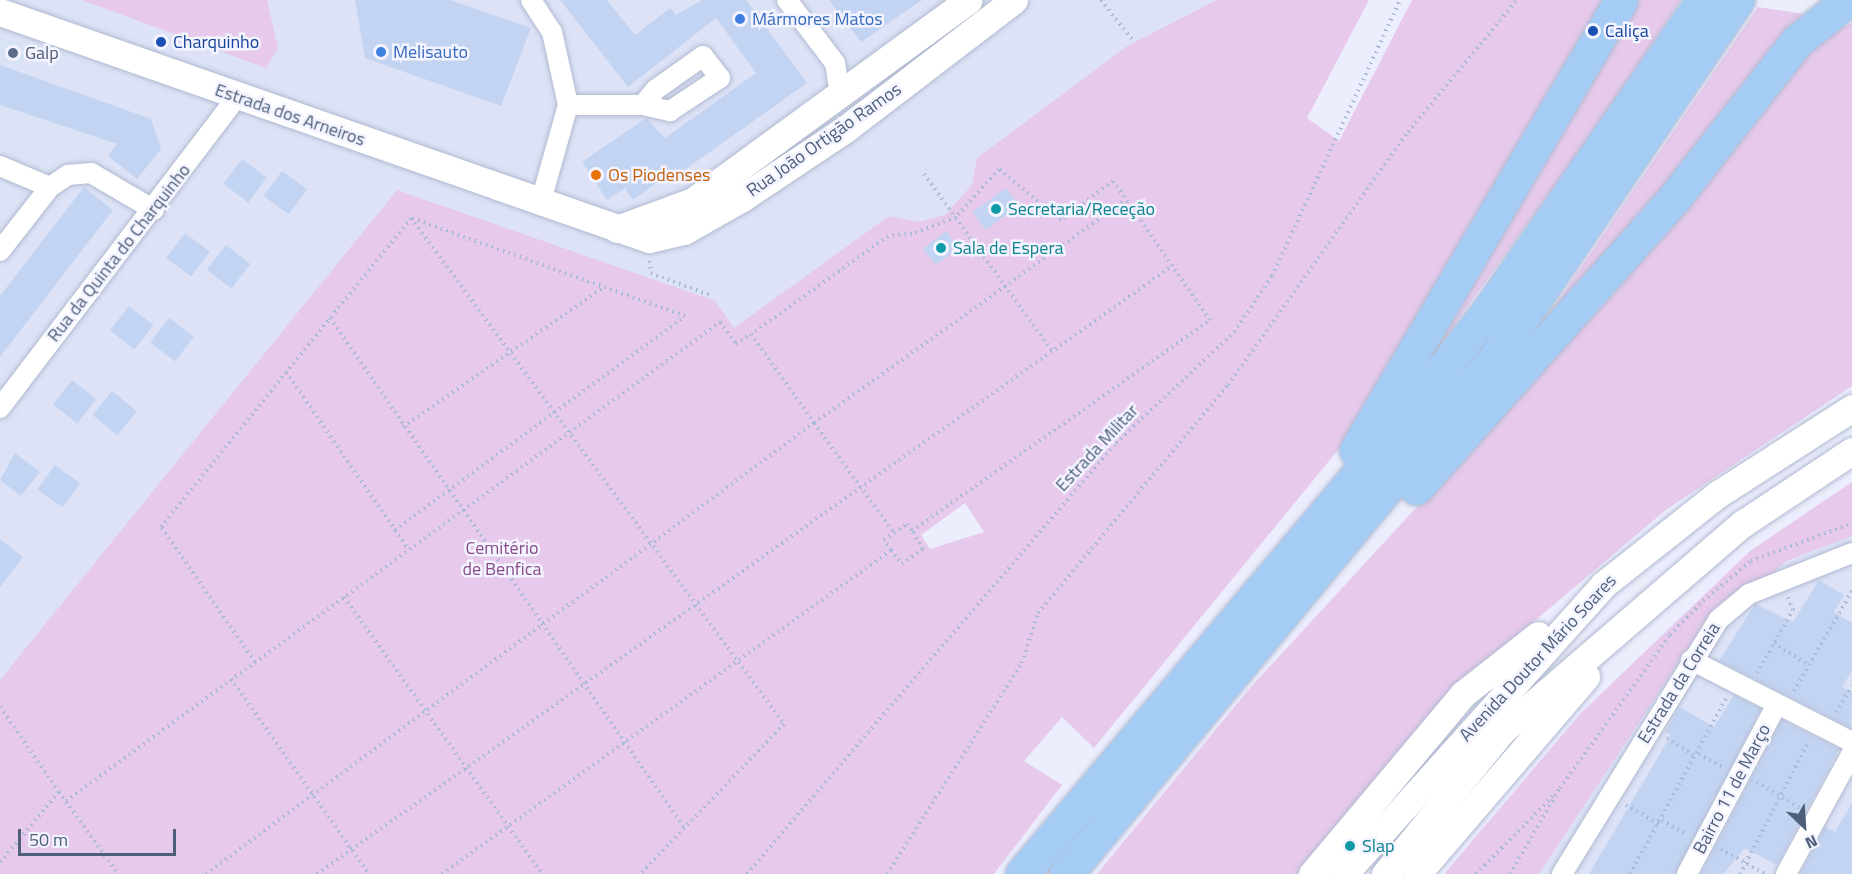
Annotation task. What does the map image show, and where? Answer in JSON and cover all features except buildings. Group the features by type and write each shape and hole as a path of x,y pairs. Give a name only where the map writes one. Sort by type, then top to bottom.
{"highway":[{"path":"1279,570 1417,352 1621,0"},
{"path":"1022,874 1279,570 1491,307 1703,0"},
{"path":"1066,874 1300,599 1497,355 1737,0"},
{"path":"1300,599 1359,547 1444,457 1675,197 1808,28 1848,0"}],"main road":[{"name":"Rua João Ortigão Ramos","path":"617,229 676,211 969,0"},
{"name":"Rua João Ortigão Ramos","path":"649,240 684,231 742,198 838,134 1014,0"},
{"name":"Estrada dos Arneiros","path":"0,12 617,229"},
{"path":"617,229 649,240"},
{"name":"Avenida Doutor Mário Soares","path":"1344,874 1603,585 1718,494 1850,408"},
{"name":"Avenida Doutor Mário Soares","path":"1385,874 1503,730 1742,524 1852,451"},
{"path":"1312,874 1463,694 1603,585"},
{"path":"1417,874 1656,598"}],"street":[{"path":"531,0 552,32 568,105 541,201"},
{"path":"787,0 835,63 840,95"},
{"name":"Rua da Quinta do Charquinho","path":"0,408 154,210 237,97"},
{"path":"568,105 643,105"},
{"path":"0,166 50,187"},
{"path":"0,251 50,187 68,175 91,173 154,210"},
{"name":"Estrada da Correia","path":"1562,874 1691,660 1730,608 1782,580 1852,553"},
{"name":"Bairro 11 de Março","path":"1691,660 1852,742"},
{"name":"Bairro 11 de Março","path":"1687,874 1698,838 1731,770 1781,706"},
{"path":"1786,874 1852,753"}],"path":[{"path":"1101,0 1132,39"},
{"name":"Estrada Militar","path":"747,874 1116,443 1234,332 1272,276 1400,0"},
{"path":"887,874 1022,663 1038,613 1228,385 1408,132 1516,0"},
{"path":"66,801 720,322 736,344 888,236 912,234 956,218 999,170 1061,220 1113,181 1210,320 912,531"},
{"path":"924,174 1052,351"},
{"path":"206,874 814,423 1125,200"},
{"path":"395,530 685,316 411,218"},
{"path":"255,662 161,527 411,218"},
{"path":"411,218 784,724 685,830 640,874"},
{"path":"649,240 651,273 712,296"},
{"path":"317,874 1172,266"},
{"path":"403,427 604,287"},
{"path":"330,318 460,512 685,830"},
{"path":"751,334 894,533"},
{"path":"286,372 408,549"},
{"path":"907,524 912,531 923,549 902,564 884,540 907,524"},
{"path":"441,874 891,550"},
{"path":"1630,874 1699,755 1742,686 1774,643 1793,610 1782,580"},
{"path":"1781,706 1852,591"},
{"path":"344,597 542,874"},
{"path":"1774,643 1809,664"},
{"path":"231,679 369,874"},
{"path":"1740,874 1772,818 1777,794 1822,726 1852,686"},
{"path":"0,707 118,874"},
{"path":"1661,735 1777,794 1817,818"},
{"path":"1476,874 1560,788 1510,874"},
{"path":"0,862 59,792"},
{"path":"1609,795 1660,822 1698,838 1765,874"}],"shaded area":[{"path":"0,0 1296,0 746,376 0,772"},
{"name":"Galp","path":"0,38 28,47 21,66 0,59"},
{"path":"1852,501 1852,874 1481,874 1586,728"}],"green space":[{"path":"82,0 267,0 278,48 266,68"},
{"name":"Cemitério de Benfica","path":"1217,0 1369,0 1307,118 1339,141 1412,0 1603,0 1347,439 1094,748 1062,717 1024,761 1062,785 994,874 0,874 0,680 397,190 715,301 734,328 889,216 919,222 945,215 972,185 977,158 1129,45","holes":["965,503 984,532 930,549 921,535"]},
{"path":"1636,0 1681,0 1609,111 1432,356"},
{"path":"1758,7 1803,14 1653,207 1526,348"},
{"path":"1852,23 1852,386 1667,509 1452,691 1297,874 1097,874 1250,688 1614,293 1717,170 1818,38"},
{"path":"1852,482 1852,536 1786,561 1684,654 1539,874 1444,874 1581,713 1750,551"}],"place":[{"name":"Mármores Matos","path":"740,19"},
{"name":"Caliça","path":"1593,31"},
{"name":"Charquinho","path":"161,42"},
{"name":"Melisauto","path":"381,52"},
{"name":"Galp","path":"13,53"},
{"name":"Os Piodenses","path":"596,175"},
{"name":"Secretaria/Receção","path":"996,209"},
{"name":"Sala de Espera","path":"941,248"},
{"name":"Slap","path":"1350,846"}]}
